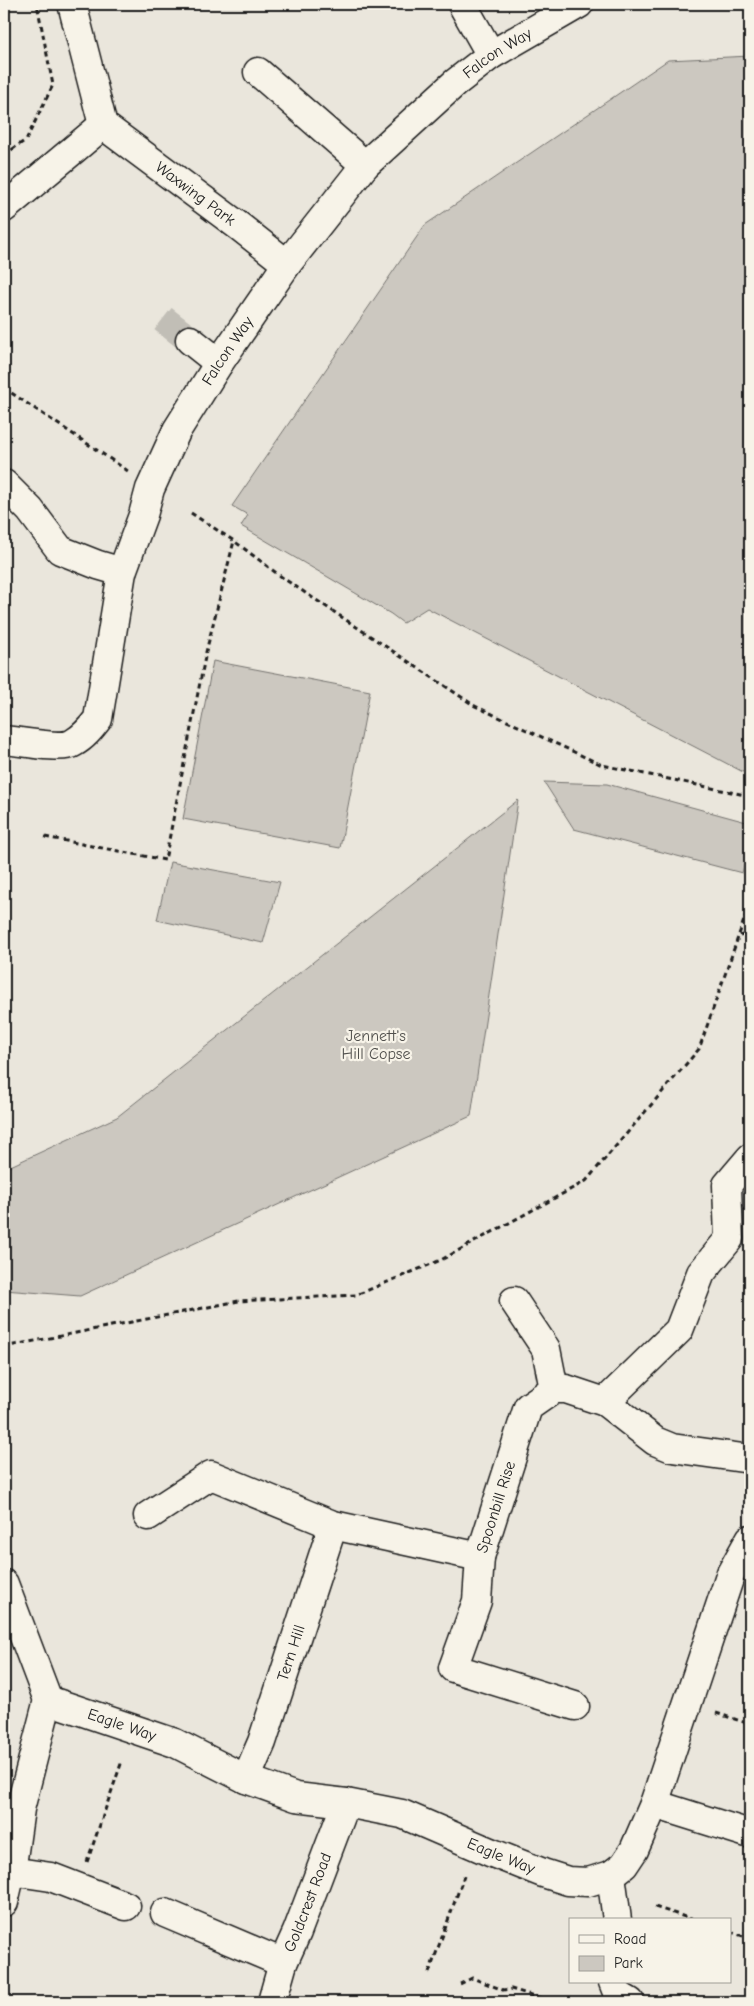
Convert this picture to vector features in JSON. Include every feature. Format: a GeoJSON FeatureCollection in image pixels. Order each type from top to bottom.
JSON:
{"type":"FeatureCollection","features":[{"type":"Feature","properties":{"kind":"street"},"geometry":{"type":"LineString","coordinates":[[4,208],[103,125],[72,4]]}},
{"type":"Feature","properties":{"kind":"street"},"geometry":{"type":"LineString","coordinates":[[462,4],[491,54]]}},
{"type":"Feature","properties":{"kind":"street","name":"Falcon Way"},"geometry":{"type":"LineString","coordinates":[[4,740],[47,745],[72,745],[98,719],[122,572],[143,515],[150,488],[177,430],[219,363],[287,264],[365,165],[455,82],[491,54],[579,4]]}},
{"type":"Feature","properties":{"kind":"street"},"geometry":{"type":"LineString","coordinates":[[258,72],[365,165]]}},
{"type":"Feature","properties":{"kind":"street","name":"Waxwing Park"},"geometry":{"type":"LineString","coordinates":[[103,125],[287,264]]}},
{"type":"Feature","properties":{"kind":"street"},"geometry":{"type":"LineString","coordinates":[[190,340],[219,363]]}},
{"type":"Feature","properties":{"kind":"street"},"geometry":{"type":"LineString","coordinates":[[4,484],[30,510],[60,550],[98,566],[122,572]]}},
{"type":"Feature","properties":{"kind":"street"},"geometry":{"type":"LineString","coordinates":[[605,1402],[679,1330],[701,1273],[729,1239],[727,1185],[750,1158]]}},
{"type":"Feature","properties":{"kind":"street"},"geometry":{"type":"LineString","coordinates":[[514,1301],[546,1349],[554,1388],[566,1389],[605,1402],[655,1441],[672,1448],[750,1459]]}},
{"type":"Feature","properties":{"kind":"street","name":"Spoonbill Rise"},"geometry":{"type":"LineString","coordinates":[[148,1516],[211,1475],[332,1525],[480,1557],[528,1407],[554,1388]]}},
{"type":"Feature","properties":{"kind":"street","name":"Tern Hill"},"geometry":{"type":"LineString","coordinates":[[246,1779],[262,1742],[332,1525]]}},
{"type":"Feature","properties":{"kind":"street","name":"Eagle Way"},"geometry":{"type":"LineString","coordinates":[[48,1700],[175,1744],[246,1779],[296,1797],[346,1803],[402,1814],[490,1852],[568,1881],[588,1882],[611,1875],[624,1865],[634,1850],[654,1804],[731,1573],[749,1546]]}},
{"type":"Feature","properties":{"kind":"street"},"geometry":{"type":"LineString","coordinates":[[480,1557],[477,1601],[453,1668],[575,1706]]}},
{"type":"Feature","properties":{"kind":"street"},"geometry":{"type":"LineString","coordinates":[[4,1584],[14,1637],[48,1700],[20,1809],[7,1871],[4,1902]]}},
{"type":"Feature","properties":{"kind":"street","name":"Goldcrest Road"},"geometry":{"type":"LineString","coordinates":[[272,2002],[283,1963],[297,1932],[346,1803]]}},
{"type":"Feature","properties":{"kind":"street"},"geometry":{"type":"LineString","coordinates":[[654,1804],[750,1834]]}},
{"type":"Feature","properties":{"kind":"street"},"geometry":{"type":"LineString","coordinates":[[7,1871],[51,1877],[126,1906]]}},
{"type":"Feature","properties":{"kind":"street"},"geometry":{"type":"LineString","coordinates":[[611,1875],[617,1918]]}},
{"type":"Feature","properties":{"kind":"street"},"geometry":{"type":"LineString","coordinates":[[165,1913],[283,1963]]}},
{"type":"Feature","properties":{"kind":"street"},"geometry":{"type":"LineString","coordinates":[[614,1984],[618,1995],[630,2002]]}},
{"type":"Feature","properties":{"kind":"path"},"geometry":{"type":"LineString","coordinates":[[4,155],[26,140],[52,85],[37,4]]}},
{"type":"Feature","properties":{"kind":"path"},"geometry":{"type":"LineString","coordinates":[[4,388],[130,473]]}},
{"type":"Feature","properties":{"kind":"path"},"geometry":{"type":"LineString","coordinates":[[191,513],[234,541],[283,578],[475,706],[602,765],[750,796]]}},
{"type":"Feature","properties":{"kind":"path"},"geometry":{"type":"LineString","coordinates":[[45,837],[165,860],[206,652],[234,541]]}},
{"type":"Feature","properties":{"kind":"path"},"geometry":{"type":"LineString","coordinates":[[4,1346],[239,1300],[356,1295],[441,1260],[586,1181],[698,1049],[750,903]]}},
{"type":"Feature","properties":{"kind":"path"},"geometry":{"type":"LineString","coordinates":[[739,936],[750,933]]}},
{"type":"Feature","properties":{"kind":"path"},"geometry":{"type":"LineString","coordinates":[[716,1714],[750,1724]]}},
{"type":"Feature","properties":{"kind":"path"},"geometry":{"type":"LineString","coordinates":[[78,1887],[122,1761]]}},
{"type":"Feature","properties":{"kind":"path"},"geometry":{"type":"LineString","coordinates":[[429,1973],[464,1876]]}},
{"type":"Feature","properties":{"kind":"path"},"geometry":{"type":"LineString","coordinates":[[655,1907],[688,1918]]}},
{"type":"Feature","properties":{"kind":"path"},"geometry":{"type":"LineString","coordinates":[[732,1933],[750,1938]]}},
{"type":"Feature","properties":{"kind":"path"},"geometry":{"type":"LineString","coordinates":[[460,1984],[472,1978],[503,1990],[511,1988],[554,2002]]}},
{"type":"Feature","properties":{"kind":"green space"},"geometry":{"type":"Polygon","coordinates":[[[750,56],[750,760],[745,773],[427,608],[403,623],[391,614],[241,526],[248,515],[232,506],[425,225],[668,60],[750,56]]]}},
{"type":"Feature","properties":{"kind":"green space"},"geometry":{"type":"Polygon","coordinates":[[[213,661],[370,691],[340,848],[183,819],[213,661]]]}},
{"type":"Feature","properties":{"kind":"green space"},"geometry":{"type":"Polygon","coordinates":[[[544,782],[607,784],[750,823],[750,843],[742,873],[574,829],[544,782]]]}},
{"type":"Feature","properties":{"kind":"green space","name":"Jennett's Hill Copse"},"geometry":{"type":"Polygon","coordinates":[[[518,800],[471,1116],[80,1296],[4,1290],[4,1169],[117,1117],[518,800]]]}},
{"type":"Feature","properties":{"kind":"green space"},"geometry":{"type":"Polygon","coordinates":[[[170,862],[280,882],[263,943],[157,920],[170,862]]]}},
{"type":"Feature","properties":{"kind":"tunnel"},"geometry":{"type":"LineString","coordinates":[[163,319],[190,340]]}}]}
